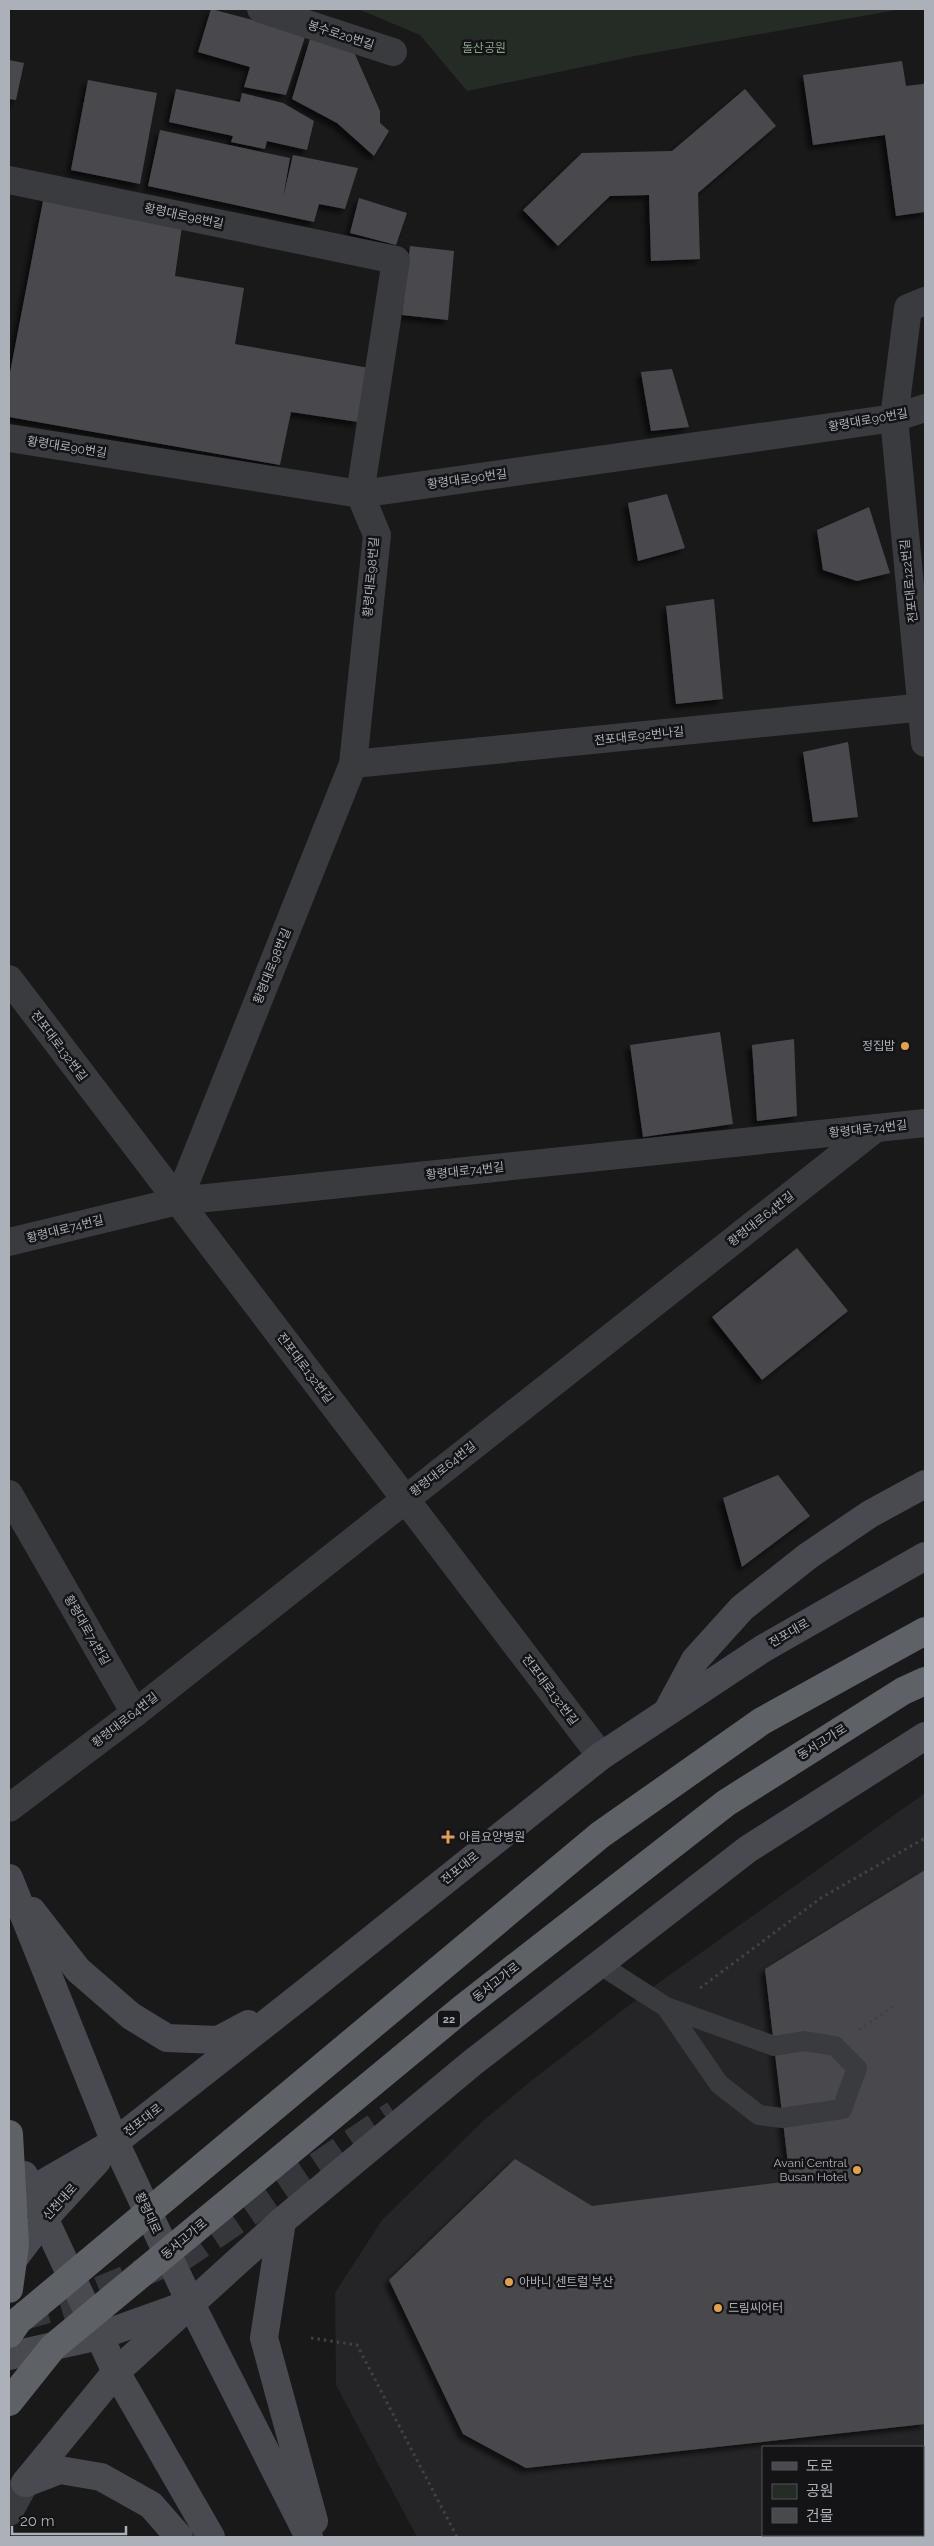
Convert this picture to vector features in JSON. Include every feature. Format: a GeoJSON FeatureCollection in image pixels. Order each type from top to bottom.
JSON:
{"type":"FeatureCollection","features":[{"type":"Feature","properties":{"kind":"highway"},"geometry":{"type":"LineString","coordinates":[[9,2334],[18,2321],[600,1835],[762,1721],[925,1631]]}},
{"type":"Feature","properties":{"kind":"highway","name":"동서고가로"},"geometry":{"type":"LineString","coordinates":[[9,2402],[53,2347],[463,2008],[726,1803],[903,1692],[925,1681]]}},
{"type":"Feature","properties":{"kind":"highway"},"geometry":{"type":"LineString","coordinates":[[9,2134],[15,2245],[9,2289]]}},
{"type":"Feature","properties":{"kind":"main road"},"geometry":{"type":"LineString","coordinates":[[667,1712],[695,1660],[742,1608],[808,1556],[870,1514],[925,1484]]}},
{"type":"Feature","properties":{"kind":"main road","name":"전포대로"},"geometry":{"type":"LineString","coordinates":[[20,2195],[115,2142],[601,1756],[764,1648],[925,1556]]}},
{"type":"Feature","properties":{"kind":"main road"},"geometry":{"type":"LineString","coordinates":[[25,2483],[116,2372],[282,2221],[472,2063],[748,1849],[925,1736]]}},
{"type":"Feature","properties":{"kind":"main road"},"geometry":{"type":"LineString","coordinates":[[10,1882],[78,1970],[131,2016],[167,2038],[218,2040],[302,1995]]}},
{"type":"Feature","properties":{"kind":"main road","name":"황령대로"},"geometry":{"type":"LineString","coordinates":[[10,1882],[115,2142],[190,2304],[309,2537]]}},
{"type":"Feature","properties":{"kind":"main road"},"geometry":{"type":"LineString","coordinates":[[9,2138],[20,2195],[44,2220],[116,2372],[211,2537]]}},
{"type":"Feature","properties":{"kind":"main road","name":"신천대로"},"geometry":{"type":"LineString","coordinates":[[9,2265],[44,2220],[115,2142]]}},
{"type":"Feature","properties":{"kind":"main road"},"geometry":{"type":"LineString","coordinates":[[282,2221],[264,2338],[319,2537]]}},
{"type":"Feature","properties":{"kind":"main road"},"geometry":{"type":"LineString","coordinates":[[9,2356],[99,2336],[190,2304]]}},
{"type":"Feature","properties":{"kind":"main road"},"geometry":{"type":"LineString","coordinates":[[25,2483],[60,2470],[101,2477],[151,2505],[179,2537]]}},
{"type":"Feature","properties":{"kind":"street","name":"봉수로20번길"},"geometry":{"type":"LineString","coordinates":[[261,9],[393,52]]}},
{"type":"Feature","properties":{"kind":"street","name":"황령대로98번길"},"geometry":{"type":"LineString","coordinates":[[9,180],[396,260],[360,494],[377,535],[354,764],[178,1201]]}},
{"type":"Feature","properties":{"kind":"street","name":"전포대로122번길"},"geometry":{"type":"LineString","coordinates":[[925,301],[908,308],[894,418],[925,743]]}},
{"type":"Feature","properties":{"kind":"street","name":"황령대로90번길"},"geometry":{"type":"LineString","coordinates":[[9,438],[360,494],[894,418],[925,408]]}},
{"type":"Feature","properties":{"kind":"street","name":"전포대로92번나길"},"geometry":{"type":"LineString","coordinates":[[354,764],[923,708]]}},
{"type":"Feature","properties":{"kind":"street","name":"전포대로132번길"},"geometry":{"type":"LineString","coordinates":[[9,979],[601,1756]]}},
{"type":"Feature","properties":{"kind":"street","name":"황령대로74번길"},"geometry":{"type":"LineString","coordinates":[[9,1242],[178,1201],[925,1123]]}},
{"type":"Feature","properties":{"kind":"street","name":"황령대로64번길"},"geometry":{"type":"LineString","coordinates":[[9,1808],[135,1713],[876,1128]]}},
{"type":"Feature","properties":{"kind":"street","name":"황령대로74번길"},"geometry":{"type":"LineString","coordinates":[[9,1494],[135,1713]]}},
{"type":"Feature","properties":{"kind":"street"},"geometry":{"type":"LineString","coordinates":[[9,2512],[25,2483]]}},
{"type":"Feature","properties":{"kind":"lane"},"geometry":{"type":"LineString","coordinates":[[599,1964],[669,2008],[774,2046],[804,2041],[835,2046],[857,2068],[842,2109],[782,2118],[758,2115],[719,2084],[669,2008]]}},
{"type":"Feature","properties":{"kind":"path"},"geometry":{"type":"LineString","coordinates":[[669,2008],[821,1898],[925,1838]]}},
{"type":"Feature","properties":{"kind":"path"},"geometry":{"type":"LineString","coordinates":[[835,2046],[894,2006]]}},
{"type":"Feature","properties":{"kind":"path"},"geometry":{"type":"LineString","coordinates":[[311,2338],[357,2345],[457,2537]]}},
{"type":"Feature","properties":{"kind":"shaded area"},"geometry":{"type":"Polygon","coordinates":[[[925,1793],[925,2537],[417,2537],[336,2385],[335,2293],[382,2220],[483,2121],[531,2081],[650,1989],[925,1793]]]}},
{"type":"Feature","properties":{"kind":"green space","name":"돌산공원"},"geometry":{"type":"Polygon","coordinates":[[[358,9],[902,9],[635,56],[467,91],[420,35],[358,9]]]}},
{"type":"Feature","properties":{"kind":"building"},"geometry":{"type":"Polygon","coordinates":[[[211,9],[306,34],[286,95],[244,87],[250,67],[198,52],[211,9]]]}},
{"type":"Feature","properties":{"kind":"building"},"geometry":{"type":"Polygon","coordinates":[[[310,39],[354,52],[380,111],[380,123],[389,131],[374,156],[337,123],[292,99],[310,39]]]}},
{"type":"Feature","properties":{"kind":"building"},"geometry":{"type":"Polygon","coordinates":[[[9,60],[24,63],[16,100],[9,99],[9,60]]]}},
{"type":"Feature","properties":{"kind":"building"},"geometry":{"type":"Polygon","coordinates":[[[902,61],[906,86],[923,84],[925,81],[925,212],[896,216],[885,135],[813,145],[803,75],[902,61]]]}},
{"type":"Feature","properties":{"kind":"building"},"geometry":{"type":"Polygon","coordinates":[[[88,80],[157,93],[140,184],[71,170],[88,80]]]}},
{"type":"Feature","properties":{"kind":"building"},"geometry":{"type":"Polygon","coordinates":[[[176,89],[240,102],[242,93],[283,103],[314,121],[307,150],[267,141],[265,149],[231,142],[233,136],[169,122],[176,89]]]}},
{"type":"Feature","properties":{"kind":"building"},"geometry":{"type":"Polygon","coordinates":[[[745,89],[776,126],[698,193],[700,259],[651,261],[649,195],[610,196],[558,246],[523,210],[582,153],[672,151],[745,89]]]}},
{"type":"Feature","properties":{"kind":"building"},"geometry":{"type":"Polygon","coordinates":[[[160,130],[290,158],[283,198],[293,155],[358,168],[345,209],[319,204],[314,222],[148,186],[160,130]]]}},
{"type":"Feature","properties":{"kind":"building"},"geometry":{"type":"Polygon","coordinates":[[[44,196],[182,226],[175,276],[244,288],[235,344],[369,368],[358,422],[291,412],[280,465],[9,417],[9,378],[44,196]]]}},
{"type":"Feature","properties":{"kind":"building"},"geometry":{"type":"Polygon","coordinates":[[[359,198],[407,213],[396,245],[350,233],[359,198]]]}},
{"type":"Feature","properties":{"kind":"building"},"geometry":{"type":"Polygon","coordinates":[[[410,246],[454,251],[448,320],[402,315],[410,246]]]}},
{"type":"Feature","properties":{"kind":"building"},"geometry":{"type":"Polygon","coordinates":[[[672,369],[689,427],[651,431],[641,372],[672,369]]]}},
{"type":"Feature","properties":{"kind":"building"},"geometry":{"type":"Polygon","coordinates":[[[667,494],[685,548],[638,561],[628,503],[667,494]]]}},
{"type":"Feature","properties":{"kind":"building"},"geometry":{"type":"Polygon","coordinates":[[[869,507],[890,573],[857,581],[823,570],[817,530],[869,507]]]}},
{"type":"Feature","properties":{"kind":"building"},"geometry":{"type":"Polygon","coordinates":[[[714,599],[723,699],[676,704],[666,606],[714,599]]]}},
{"type":"Feature","properties":{"kind":"building"},"geometry":{"type":"Polygon","coordinates":[[[848,742],[858,817],[813,822],[803,752],[848,742]]]}},
{"type":"Feature","properties":{"kind":"building"},"geometry":{"type":"Polygon","coordinates":[[[720,1032],[733,1124],[643,1137],[630,1045],[720,1032]]]}},
{"type":"Feature","properties":{"kind":"building"},"geometry":{"type":"Polygon","coordinates":[[[794,1039],[797,1116],[757,1121],[752,1045],[794,1039]]]}},
{"type":"Feature","properties":{"kind":"building"},"geometry":{"type":"Polygon","coordinates":[[[797,1248],[848,1311],[762,1380],[712,1317],[797,1248]]]}},
{"type":"Feature","properties":{"kind":"building"},"geometry":{"type":"Polygon","coordinates":[[[778,1475],[810,1516],[742,1567],[723,1498],[778,1475]]]}},
{"type":"Feature","properties":{"kind":"building","name":"Avani Central Busan Hotel"},"geometry":{"type":"Polygon","coordinates":[[[925,1870],[925,2424],[526,2468],[463,2434],[389,2280],[515,2159],[592,2206],[790,2181],[765,1969],[925,1870]]]}},
{"type":"Feature","properties":{"kind":"tunnel"},"geometry":{"type":"LineString","coordinates":[[20,2317],[72,2302],[185,2255],[395,2114]]}},
{"type":"Feature","properties":{"kind":"place","name":"정집밥"},"geometry":{"type":"Point","coordinates":[905,1046]}},
{"type":"Feature","properties":{"kind":"place","name":"아름요양병원"},"geometry":{"type":"Point","coordinates":[448,1837]}},
{"type":"Feature","properties":{"kind":"place","name":"Avani Central Busan Hotel"},"geometry":{"type":"Point","coordinates":[857,2170]}},
{"type":"Feature","properties":{"kind":"place","name":"아바니 센트럴 부산"},"geometry":{"type":"Point","coordinates":[509,2282]}},
{"type":"Feature","properties":{"kind":"place","name":"드림씨어터"},"geometry":{"type":"Point","coordinates":[718,2308]}}]}
